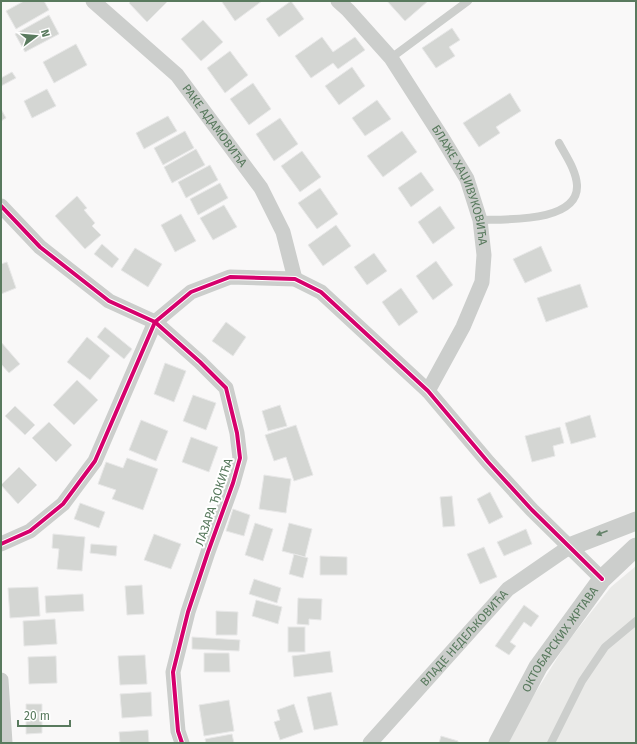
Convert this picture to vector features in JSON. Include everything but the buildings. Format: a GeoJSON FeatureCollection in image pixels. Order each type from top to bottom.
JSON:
{"type":"FeatureCollection","features":[{"type":"Feature","properties":{"kind":"street","name":"РАКЕ АДАМОВИЋА"},"geometry":{"type":"LineString","coordinates":[[93,1],[177,75],[261,188],[283,232],[295,278]]}},
{"type":"Feature","properties":{"kind":"street","name":"БЛАЖЕ ХАЏИВУКОВИЋА"},"geometry":{"type":"LineString","coordinates":[[338,1],[391,58],[467,179],[480,220],[484,255],[482,282],[463,327],[428,392]]}},
{"type":"Feature","properties":{"kind":"street","name":"ЛАЗАРА ЂОКИЋА"},"geometry":{"type":"LineString","coordinates":[[1,206],[40,247],[109,301],[155,322],[200,362],[226,388],[237,434],[240,458],[233,483],[188,612],[173,672],[178,731],[182,743]]}},
{"type":"Feature","properties":{"kind":"street"},"geometry":{"type":"LineString","coordinates":[[1,544],[30,531],[63,504],[95,461],[155,322],[191,292],[230,277],[295,278],[321,292],[428,392],[532,510],[602,579]]}},
{"type":"Feature","properties":{"kind":"street"},"geometry":{"type":"LineString","coordinates":[[569,546],[636,520]]}},
{"type":"Feature","properties":{"kind":"street","name":"ВЛАДЕ НЕДЕЉКОВИЋА"},"geometry":{"type":"LineString","coordinates":[[370,743],[508,589],[569,546]]}},
{"type":"Feature","properties":{"kind":"street","name":"ОКТОБАРСКИХ ЖРТАВА"},"geometry":{"type":"LineString","coordinates":[[498,743],[538,667],[602,579],[636,547]]}},
{"type":"Feature","properties":{"kind":"street"},"geometry":{"type":"LineString","coordinates":[[1,680],[5,743]]}},
{"type":"Feature","properties":{"kind":"lane"},"geometry":{"type":"LineString","coordinates":[[391,58],[468,1]]}},
{"type":"Feature","properties":{"kind":"lane"},"geometry":{"type":"LineString","coordinates":[[480,220],[530,218],[564,209],[572,203],[576,195],[577,185],[575,175],[559,143]]}},
{"type":"Feature","properties":{"kind":"lane"},"geometry":{"type":"LineString","coordinates":[[551,743],[582,681],[605,646],[636,621]]}},
{"type":"Feature","properties":{"kind":"shaded area"},"geometry":{"type":"Polygon","coordinates":[[[636,566],[636,743],[508,743],[517,722],[566,644],[611,587],[636,566]]]}},
{"type":"Feature","properties":{"kind":"cycle path"},"geometry":{"type":"LineString","coordinates":[[1,206],[40,247],[109,301],[155,322],[200,362],[226,388],[237,433],[240,458],[233,483],[188,612],[173,672],[178,731],[182,743]]}},
{"type":"Feature","properties":{"kind":"cycle path"},"geometry":{"type":"LineString","coordinates":[[1,544],[30,531],[63,504],[95,461],[155,322],[191,292],[230,277],[295,279],[321,292],[428,391],[488,462],[532,510],[602,579]]}}]}
